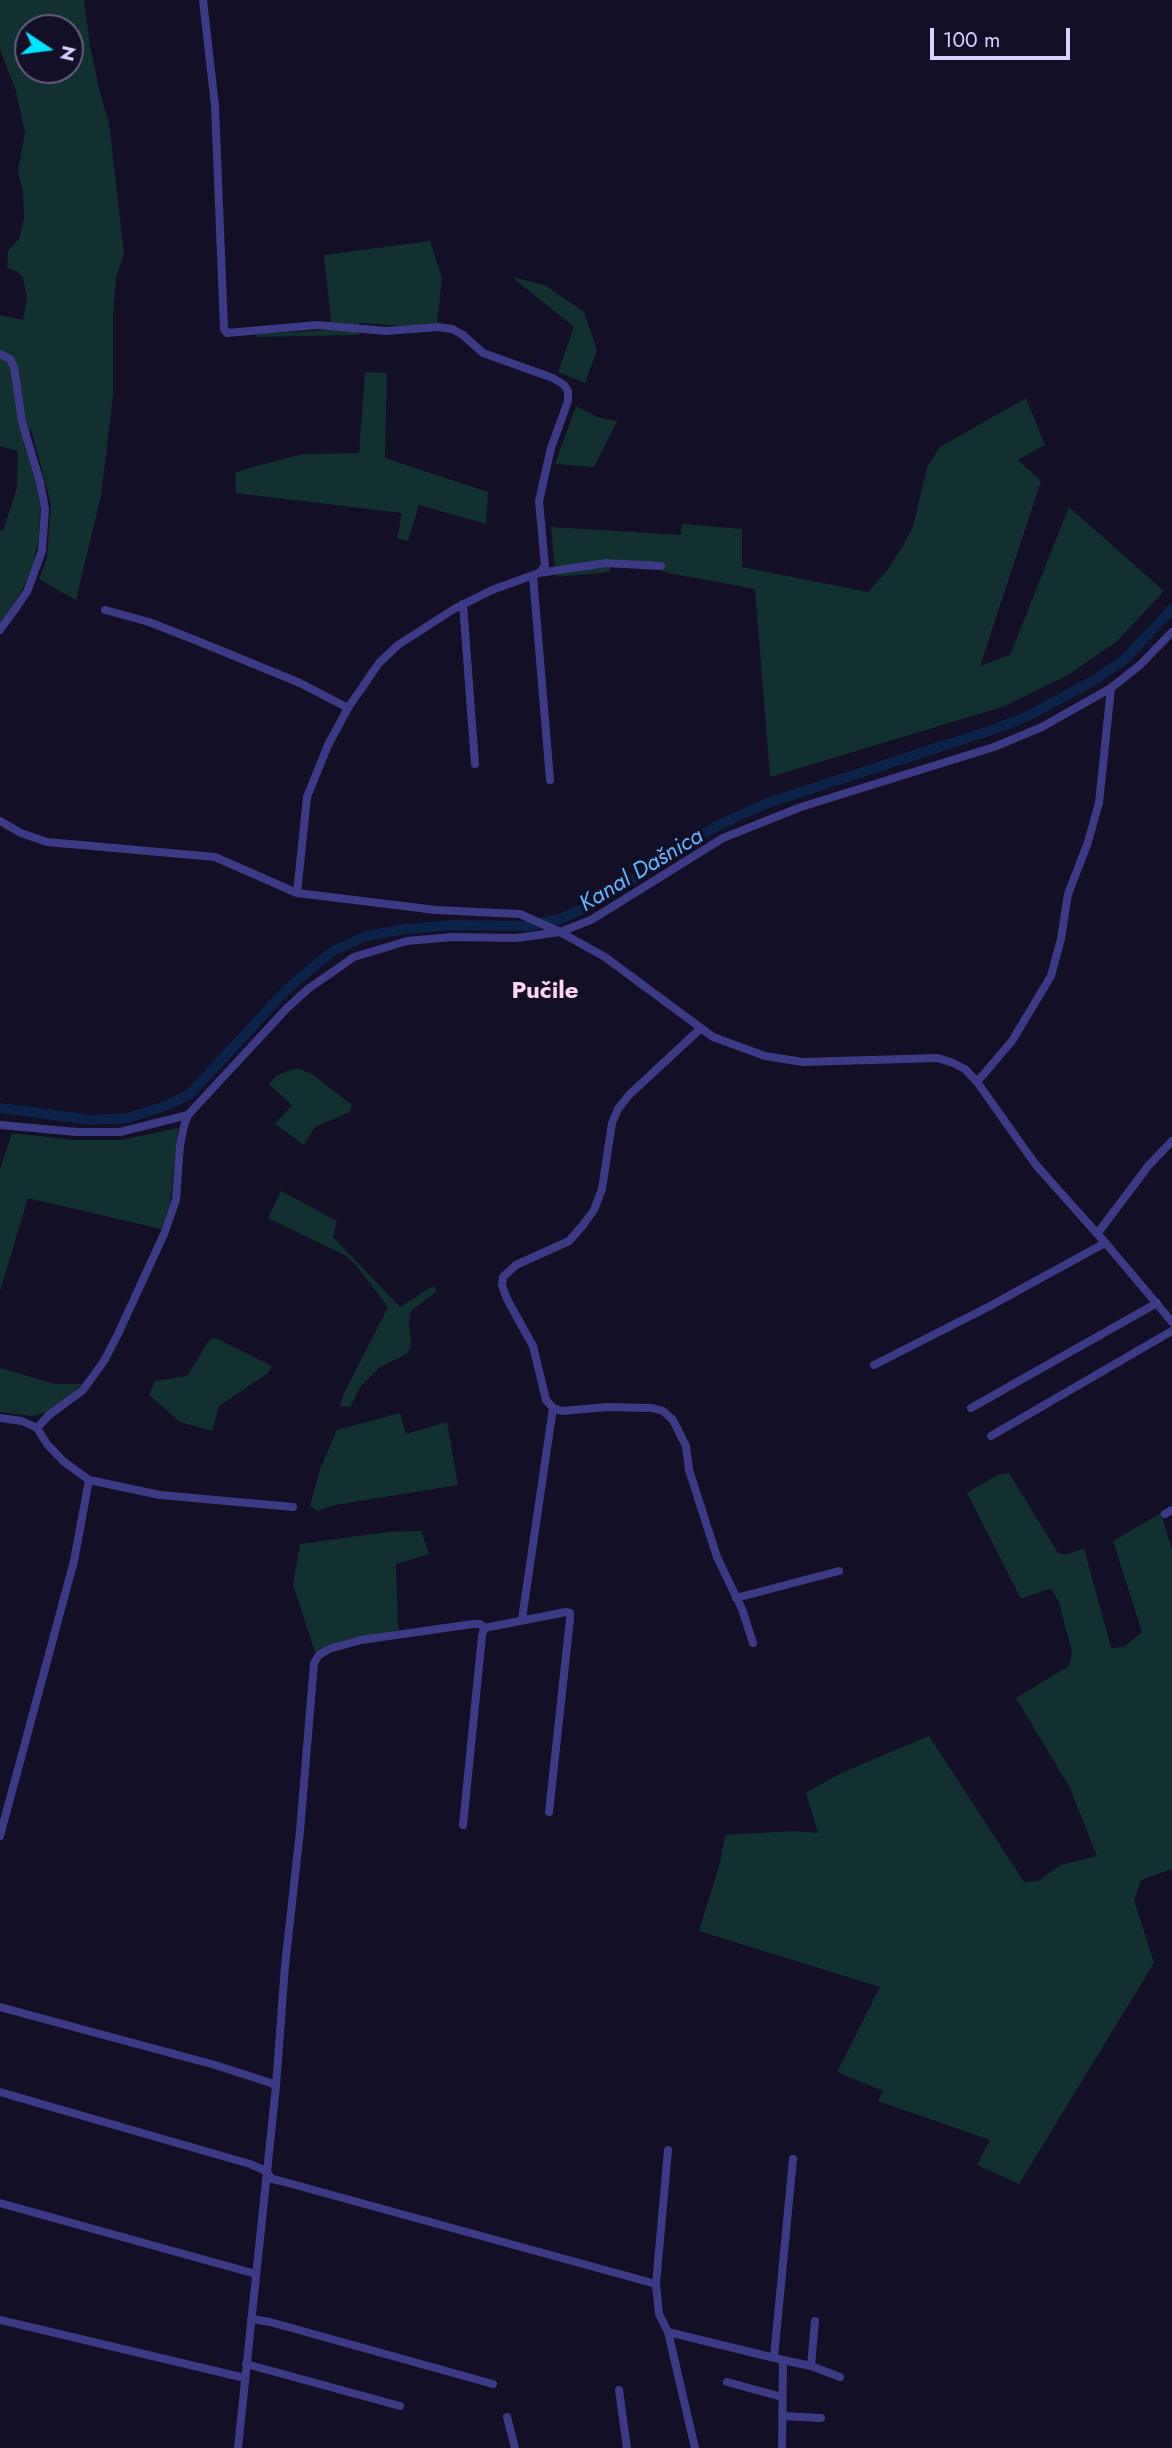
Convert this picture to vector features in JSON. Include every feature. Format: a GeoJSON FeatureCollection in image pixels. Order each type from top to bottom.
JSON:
{"type":"FeatureCollection","features":[{"type":"Feature","properties":{"kind":"street"},"geometry":{"type":"LineString","coordinates":[[203,0],[215,106],[224,329],[227,333],[317,325],[386,331],[438,327],[452,329],[483,353],[553,378],[564,385],[568,391],[568,401],[551,448],[539,501],[545,566],[536,574]]}},
{"type":"Feature","properties":{"kind":"street"},"geometry":{"type":"LineString","coordinates":[[0,354],[10,359],[14,367],[18,404],[40,482],[45,519],[42,551],[27,592],[0,630]]}},
{"type":"Feature","properties":{"kind":"street"},"geometry":{"type":"LineString","coordinates":[[297,893],[307,797],[328,745],[348,708],[379,663],[398,645],[422,627],[463,604],[536,574],[606,563],[661,566]]}},
{"type":"Feature","properties":{"kind":"street"},"geometry":{"type":"LineString","coordinates":[[536,574],[550,780]]}},
{"type":"Feature","properties":{"kind":"street"},"geometry":{"type":"LineString","coordinates":[[463,604],[475,764]]}},
{"type":"Feature","properties":{"kind":"street"},"geometry":{"type":"LineString","coordinates":[[105,610],[149,622],[195,640],[300,683],[348,708]]}},
{"type":"Feature","properties":{"kind":"street"},"geometry":{"type":"LineString","coordinates":[[37,1428],[49,1415],[83,1390],[104,1361],[118,1334],[164,1234],[176,1199],[180,1145],[188,1115],[287,1008],[318,981],[354,957],[407,941],[452,937],[516,938],[557,931],[591,920],[723,838],[801,807],[994,747],[1042,727],[1111,688],[1140,665],[1172,632]]}},
{"type":"Feature","properties":{"kind":"street"},"geometry":{"type":"LineString","coordinates":[[977,1082],[1012,1041],[1051,976],[1061,939],[1068,894],[1087,845],[1099,803],[1111,688]]}},
{"type":"Feature","properties":{"kind":"street"},"geometry":{"type":"LineString","coordinates":[[0,821],[21,833],[47,842],[215,857],[297,893],[409,908],[520,914],[605,957],[701,1029],[729,1045],[784,1060],[824,1062],[938,1058],[965,1069],[977,1082],[1035,1166],[1172,1322]]}},
{"type":"Feature","properties":{"kind":"street"},"geometry":{"type":"LineString","coordinates":[[701,1029],[618,1108],[612,1123],[602,1189],[594,1210],[583,1225],[569,1241],[516,1265],[503,1277],[502,1285],[533,1346],[546,1400],[553,1408],[562,1411],[608,1407],[652,1408],[663,1411],[673,1420],[686,1446],[689,1470],[708,1531],[753,1643]]}},
{"type":"Feature","properties":{"kind":"street"},"geometry":{"type":"LineString","coordinates":[[0,1125],[77,1132],[120,1132],[188,1115]]}},
{"type":"Feature","properties":{"kind":"street"},"geometry":{"type":"LineString","coordinates":[[1097,1234],[1149,1166],[1172,1141]]}},
{"type":"Feature","properties":{"kind":"street"},"geometry":{"type":"LineString","coordinates":[[874,1365],[1105,1243]]}},
{"type":"Feature","properties":{"kind":"street"},"geometry":{"type":"LineString","coordinates":[[971,1408],[1157,1303]]}},
{"type":"Feature","properties":{"kind":"street"},"geometry":{"type":"LineString","coordinates":[[990,1436],[1172,1331]]}},
{"type":"Feature","properties":{"kind":"street"},"geometry":{"type":"LineString","coordinates":[[522,1619],[553,1408]]}},
{"type":"Feature","properties":{"kind":"street"},"geometry":{"type":"LineString","coordinates":[[0,1418],[22,1421],[37,1428],[63,1461],[89,1480],[160,1495],[293,1507]]}},
{"type":"Feature","properties":{"kind":"street"},"geometry":{"type":"LineString","coordinates":[[0,1836],[74,1562],[89,1480]]}},
{"type":"Feature","properties":{"kind":"street"},"geometry":{"type":"LineString","coordinates":[[736,1598],[839,1571]]}},
{"type":"Feature","properties":{"kind":"street"},"geometry":{"type":"LineString","coordinates":[[484,1628],[522,1619],[566,1612],[570,1614],[549,1812]]}},
{"type":"Feature","properties":{"kind":"street"},"geometry":{"type":"LineString","coordinates":[[238,2448],[276,2086],[314,1662],[329,1648],[361,1640],[473,1624],[480,1624],[484,1628]]}},
{"type":"Feature","properties":{"kind":"street"},"geometry":{"type":"LineString","coordinates":[[463,1825],[481,1636],[484,1628]]}},
{"type":"Feature","properties":{"kind":"street"},"geometry":{"type":"LineString","coordinates":[[0,2007],[215,2065],[271,2082],[276,2086]]}},
{"type":"Feature","properties":{"kind":"street"},"geometry":{"type":"LineString","coordinates":[[0,2092],[250,2164],[266,2171],[272,2179],[656,2284]]}},
{"type":"Feature","properties":{"kind":"street"},"geometry":{"type":"LineString","coordinates":[[668,2150],[656,2284],[659,2314],[668,2332],[695,2448]]}},
{"type":"Feature","properties":{"kind":"street"},"geometry":{"type":"LineString","coordinates":[[774,2357],[793,2159]]}},
{"type":"Feature","properties":{"kind":"street"},"geometry":{"type":"LineString","coordinates":[[0,2203],[256,2274]]}},
{"type":"Feature","properties":{"kind":"street"},"geometry":{"type":"LineString","coordinates":[[251,2319],[493,2384]]}},
{"type":"Feature","properties":{"kind":"street"},"geometry":{"type":"LineString","coordinates":[[0,2320],[245,2378]]}},
{"type":"Feature","properties":{"kind":"street"},"geometry":{"type":"LineString","coordinates":[[811,2366],[815,2321]]}},
{"type":"Feature","properties":{"kind":"street"},"geometry":{"type":"LineString","coordinates":[[668,2332],[811,2366],[840,2377]]}},
{"type":"Feature","properties":{"kind":"street"},"geometry":{"type":"LineString","coordinates":[[782,2448],[783,2360]]}},
{"type":"Feature","properties":{"kind":"street"},"geometry":{"type":"LineString","coordinates":[[246,2364],[400,2406]]}},
{"type":"Feature","properties":{"kind":"street"},"geometry":{"type":"LineString","coordinates":[[727,2382],[782,2396]]}},
{"type":"Feature","properties":{"kind":"street"},"geometry":{"type":"LineString","coordinates":[[619,2390],[627,2448]]}},
{"type":"Feature","properties":{"kind":"street"},"geometry":{"type":"LineString","coordinates":[[782,2416],[821,2418]]}},
{"type":"Feature","properties":{"kind":"street"},"geometry":{"type":"LineString","coordinates":[[507,2417],[516,2448]]}},
{"type":"Feature","properties":{"kind":"green space"},"geometry":{"type":"Polygon","coordinates":[[[0,0],[84,0],[90,46],[109,123],[124,254],[116,277],[113,396],[101,496],[76,600],[39,579],[47,558],[51,504],[31,429],[24,445],[35,475],[40,507],[39,539],[31,571],[20,594],[0,623],[0,530],[3,531],[17,488],[18,451],[0,446],[0,315],[23,320],[27,299],[23,277],[7,268],[8,251],[19,239],[24,218],[23,193],[18,170],[25,133],[16,91],[0,49],[0,0]]]}},
{"type":"Feature","properties":{"kind":"green space"},"geometry":{"type":"Polygon","coordinates":[[[430,241],[442,278],[437,323],[404,326],[359,323],[359,335],[256,337],[256,334],[332,330],[324,255],[430,241]]]}},
{"type":"Feature","properties":{"kind":"green space"},"geometry":{"type":"Polygon","coordinates":[[[512,277],[545,285],[584,312],[597,350],[585,383],[558,372],[574,327],[512,277]]]}},
{"type":"Feature","properties":{"kind":"green space"},"geometry":{"type":"Polygon","coordinates":[[[365,372],[387,373],[385,458],[488,492],[486,524],[419,505],[408,541],[397,538],[402,513],[236,493],[235,473],[249,468],[303,454],[359,453],[365,372]]]}},
{"type":"Feature","properties":{"kind":"green space"},"geometry":{"type":"Polygon","coordinates":[[[1026,398],[1045,445],[1018,460],[1041,481],[980,666],[1010,655],[1069,507],[1164,591],[1116,642],[1068,675],[1002,707],[770,777],[755,589],[663,572],[663,563],[610,559],[610,572],[556,577],[551,527],[681,535],[682,524],[742,529],[742,567],[868,592],[886,572],[913,526],[927,467],[940,447],[1026,398]]]}},
{"type":"Feature","properties":{"kind":"green space"},"geometry":{"type":"Polygon","coordinates":[[[576,406],[597,417],[617,421],[594,467],[555,464],[576,406]]]}},
{"type":"Feature","properties":{"kind":"green space"},"geometry":{"type":"Polygon","coordinates":[[[293,1069],[312,1074],[352,1105],[350,1112],[315,1127],[304,1145],[275,1124],[292,1105],[269,1084],[276,1076],[293,1069]]]}},
{"type":"Feature","properties":{"kind":"green space"},"geometry":{"type":"Polygon","coordinates":[[[178,1128],[170,1205],[161,1229],[28,1198],[0,1291],[0,1169],[12,1133],[74,1140],[121,1140],[178,1128]]]}},
{"type":"Feature","properties":{"kind":"green space"},"geometry":{"type":"Polygon","coordinates":[[[281,1191],[337,1221],[333,1237],[400,1307],[433,1286],[437,1291],[411,1311],[411,1346],[407,1354],[380,1367],[360,1387],[350,1407],[340,1406],[343,1395],[388,1307],[346,1256],[268,1218],[281,1191]]]}},
{"type":"Feature","properties":{"kind":"green space"},"geometry":{"type":"Polygon","coordinates":[[[215,1338],[272,1366],[268,1373],[219,1406],[212,1431],[180,1422],[149,1395],[155,1381],[187,1376],[210,1339],[215,1338]]]}},
{"type":"Feature","properties":{"kind":"green space"},"geometry":{"type":"Polygon","coordinates":[[[0,1368],[56,1384],[83,1384],[48,1412],[32,1416],[0,1412],[0,1368]]]}},
{"type":"Feature","properties":{"kind":"green space"},"geometry":{"type":"Polygon","coordinates":[[[400,1413],[406,1434],[447,1422],[458,1485],[335,1505],[317,1511],[310,1506],[320,1469],[337,1430],[400,1413]]]}},
{"type":"Feature","properties":{"kind":"green space"},"geometry":{"type":"Polygon","coordinates":[[[1009,1473],[1058,1553],[1066,1555],[1084,1548],[1111,1648],[1124,1647],[1142,1632],[1113,1541],[1161,1513],[1172,1550],[1172,1869],[1141,1880],[1134,1900],[1154,1963],[1019,2184],[977,2165],[990,2140],[878,2101],[883,2091],[837,2072],[880,1987],[699,1931],[720,1863],[725,1835],[793,1831],[818,1833],[806,1793],[841,1773],[929,1736],[1024,1882],[1038,1881],[1060,1865],[1097,1856],[1070,1788],[1016,1698],[1069,1666],[1072,1652],[1059,1603],[1051,1588],[1021,1599],[967,1493],[997,1475],[1009,1473]]]}},
{"type":"Feature","properties":{"kind":"green space"},"geometry":{"type":"Polygon","coordinates":[[[421,1531],[429,1554],[396,1564],[398,1630],[327,1646],[315,1652],[293,1585],[300,1544],[387,1532],[421,1531]]]}},
{"type":"Feature","properties":{"kind":"waterway","name":"Kanal Dašnica"},"geometry":{"type":"LineString","coordinates":[[0,1108],[92,1120],[128,1118],[168,1105],[190,1094],[288,988],[333,951],[366,936],[406,929],[454,925],[529,926],[560,919],[595,903],[715,827],[767,803],[1028,716],[1095,680],[1125,659],[1172,609]]}},
{"type":"Feature","properties":{"kind":"district","name":"Pučile"},"geometry":{"type":"Point","coordinates":[545,992]}}]}
